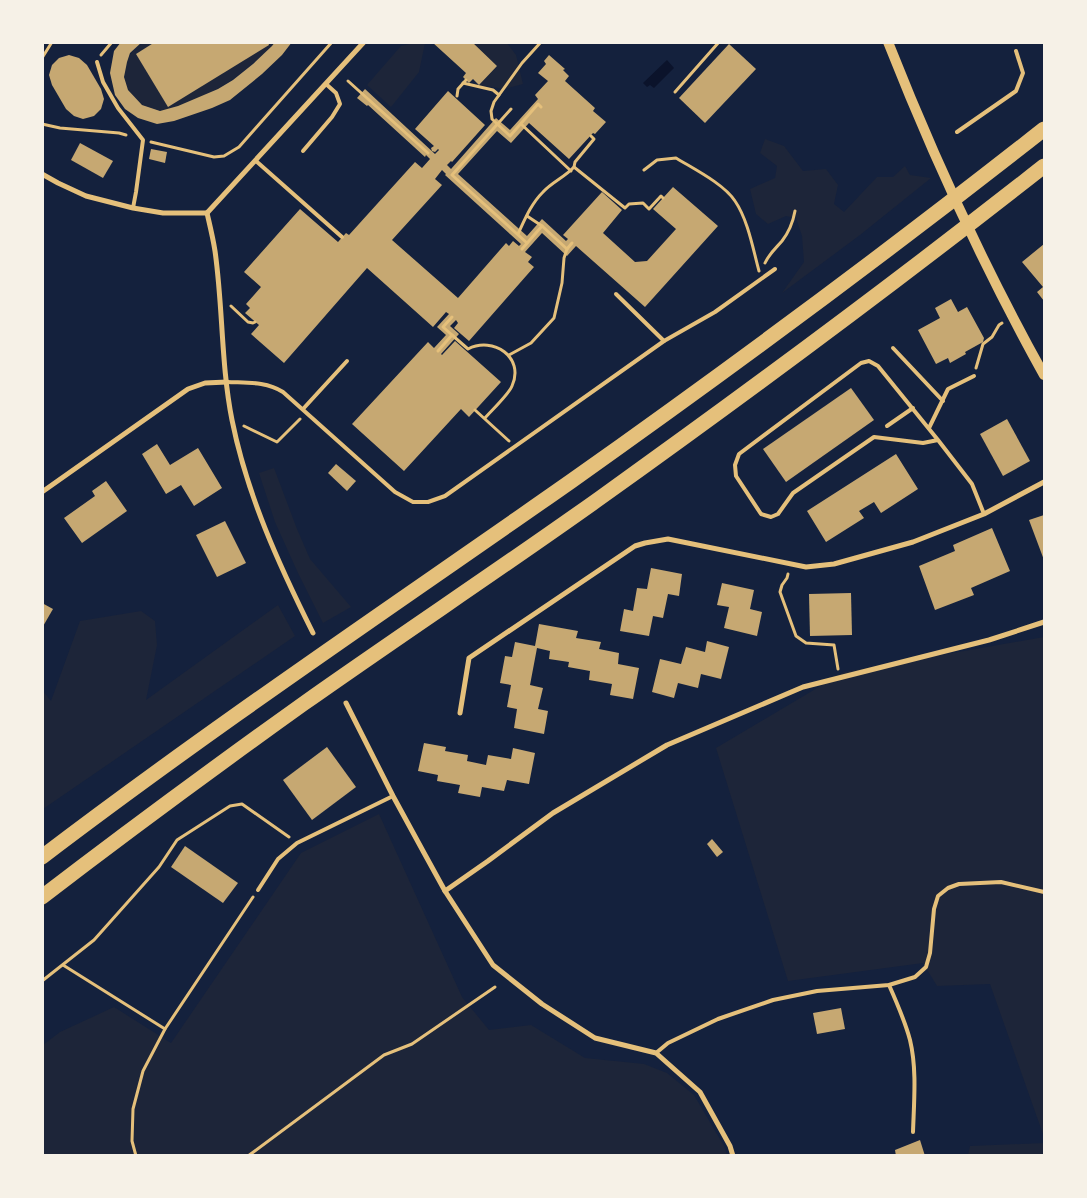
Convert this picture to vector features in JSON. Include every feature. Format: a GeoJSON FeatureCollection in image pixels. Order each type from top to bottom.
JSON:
{"type":"FeatureCollection","features":[{"type":"Feature","properties":{"kind":"highway"},"geometry":{"type":"LineString","coordinates":[[42,857],[215,729],[738,362],[912,232],[1044,129]]}},
{"type":"Feature","properties":{"kind":"highway"},"geometry":{"type":"LineString","coordinates":[[42,897],[252,741],[583,510],[746,393],[868,302],[1044,166]]}},
{"type":"Feature","properties":{"kind":"main road"},"geometry":{"type":"LineString","coordinates":[[888,42],[955,197],[996,283],[1040,358],[1044,376]]}},
{"type":"Feature","properties":{"kind":"street"},"geometry":{"type":"LineString","coordinates":[[42,174],[86,196],[133,208],[163,213],[207,213],[364,42]]}},
{"type":"Feature","properties":{"kind":"street"},"geometry":{"type":"LineString","coordinates":[[207,213],[215,250],[232,421],[243,463],[268,538],[313,633]]}},
{"type":"Feature","properties":{"kind":"street"},"geometry":{"type":"LineString","coordinates":[[42,492],[188,389],[205,383],[227,382]]}},
{"type":"Feature","properties":{"kind":"street"},"geometry":{"type":"LineString","coordinates":[[460,713],[469,658],[634,546],[668,539],[806,566],[834,564],[913,542],[984,514],[1044,482]]}},
{"type":"Feature","properties":{"kind":"street"},"geometry":{"type":"LineString","coordinates":[[445,891],[552,813],[667,745],[803,687],[989,640],[1044,622]]}},
{"type":"Feature","properties":{"kind":"street"},"geometry":{"type":"LineString","coordinates":[[346,703],[392,796],[445,891],[493,965],[542,1004],[595,1038],[656,1053],[700,1092],[730,1146],[733,1156]]}},
{"type":"Feature","properties":{"kind":"lane"},"geometry":{"type":"LineString","coordinates":[[956,132],[1016,91],[1024,73],[1016,51]]}},
{"type":"Feature","properties":{"kind":"lane"},"geometry":{"type":"LineString","coordinates":[[97,62],[103,82],[118,108],[143,140],[133,208]]}},
{"type":"Feature","properties":{"kind":"lane"},"geometry":{"type":"LineString","coordinates":[[303,151],[332,117],[340,104],[336,93],[326,84]]}},
{"type":"Feature","properties":{"kind":"lane"},"geometry":{"type":"LineString","coordinates":[[256,161],[342,237]]}},
{"type":"Feature","properties":{"kind":"lane"},"geometry":{"type":"LineString","coordinates":[[227,382],[266,384],[275,387],[283,392],[395,492],[413,502],[428,502],[445,496],[664,341],[715,312],[775,269]]}},
{"type":"Feature","properties":{"kind":"lane"},"geometry":{"type":"LineString","coordinates":[[616,294],[664,341]]}},
{"type":"Feature","properties":{"kind":"lane"},"geometry":{"type":"LineString","coordinates":[[893,348],[942,401]]}},
{"type":"Feature","properties":{"kind":"lane"},"geometry":{"type":"LineString","coordinates":[[304,411],[348,361]]}},
{"type":"Feature","properties":{"kind":"lane"},"geometry":{"type":"LineString","coordinates":[[938,440],[923,444],[874,437],[793,493],[778,514],[771,517],[761,514],[736,476],[735,465],[739,454],[861,363],[869,361],[878,366],[929,428],[972,484],[984,514]]}},
{"type":"Feature","properties":{"kind":"lane"},"geometry":{"type":"LineString","coordinates":[[929,428],[948,389],[974,376]]}},
{"type":"Feature","properties":{"kind":"lane"},"geometry":{"type":"LineString","coordinates":[[887,426],[913,408]]}},
{"type":"Feature","properties":{"kind":"lane"},"geometry":{"type":"LineString","coordinates":[[258,890],[278,859],[297,843],[392,796]]}},
{"type":"Feature","properties":{"kind":"lane"},"geometry":{"type":"LineString","coordinates":[[656,1053],[668,1043],[718,1019],[773,1000],[817,991],[889,985],[915,977],[926,967],[930,953],[934,909],[938,896],[948,888],[959,884],[1001,882],[1044,892]]}},
{"type":"Feature","properties":{"kind":"lane"},"geometry":{"type":"LineString","coordinates":[[889,985],[901,1011],[910,1041],[915,1079],[913,1132]]}},
{"type":"Feature","properties":{"kind":"path"},"geometry":{"type":"LineString","coordinates":[[42,58],[52,42]]}},
{"type":"Feature","properties":{"kind":"path"},"geometry":{"type":"LineString","coordinates":[[97,62],[112,42]]}},
{"type":"Feature","properties":{"kind":"path"},"geometry":{"type":"LineString","coordinates":[[42,124],[60,128],[119,134],[214,157],[224,156],[238,147],[332,42]]}},
{"type":"Feature","properties":{"kind":"path"},"geometry":{"type":"LineString","coordinates":[[541,42],[522,62],[494,102],[491,111],[492,119],[510,136],[538,104],[541,107]]}},
{"type":"Feature","properties":{"kind":"path"},"geometry":{"type":"LineString","coordinates":[[674,92],[719,42]]}},
{"type":"Feature","properties":{"kind":"path"},"geometry":{"type":"LineString","coordinates":[[457,96],[458,89],[466,80]]}},
{"type":"Feature","properties":{"kind":"path"},"geometry":{"type":"LineString","coordinates":[[348,81],[428,153]]}},
{"type":"Feature","properties":{"kind":"path"},"geometry":{"type":"LineString","coordinates":[[463,83],[493,90],[499,95]]}},
{"type":"Feature","properties":{"kind":"path"},"geometry":{"type":"LineString","coordinates":[[452,174],[511,109]]}},
{"type":"Feature","properties":{"kind":"path"},"geometry":{"type":"LineString","coordinates":[[521,124],[571,171]]}},
{"type":"Feature","properties":{"kind":"path"},"geometry":{"type":"LineString","coordinates":[[518,234],[532,206],[543,191],[571,171],[574,167],[574,162],[594,139],[591,136]]}},
{"type":"Feature","properties":{"kind":"path"},"geometry":{"type":"LineString","coordinates":[[644,170],[657,160],[676,158],[722,188],[734,200],[742,214],[761,278]]}},
{"type":"Feature","properties":{"kind":"path"},"geometry":{"type":"LineString","coordinates":[[574,167],[612,200],[625,208],[629,204],[642,203],[648,209],[660,196],[663,198]]}},
{"type":"Feature","properties":{"kind":"path"},"geometry":{"type":"LineString","coordinates":[[448,171],[528,243]]}},
{"type":"Feature","properties":{"kind":"path"},"geometry":{"type":"LineString","coordinates":[[761,278],[768,256],[783,239],[793,222],[795,211]]}},
{"type":"Feature","properties":{"kind":"path"},"geometry":{"type":"LineString","coordinates":[[527,216],[542,226],[567,249]]}},
{"type":"Feature","properties":{"kind":"path"},"geometry":{"type":"LineString","coordinates":[[522,249],[542,226]]}},
{"type":"Feature","properties":{"kind":"path"},"geometry":{"type":"LineString","coordinates":[[509,355],[531,343],[554,318],[562,283],[564,258],[567,249],[572,243]]}},
{"type":"Feature","properties":{"kind":"path"},"geometry":{"type":"LineString","coordinates":[[230,306],[248,322],[253,324],[255,322]]}},
{"type":"Feature","properties":{"kind":"path"},"geometry":{"type":"LineString","coordinates":[[452,317],[443,327],[468,349],[485,345],[494,346],[509,355],[514,364],[515,377],[512,388],[485,418]]}},
{"type":"Feature","properties":{"kind":"path"},"geometry":{"type":"LineString","coordinates":[[974,376],[983,344],[992,337],[1003,323]]}},
{"type":"Feature","properties":{"kind":"path"},"geometry":{"type":"LineString","coordinates":[[438,350],[452,335]]}},
{"type":"Feature","properties":{"kind":"path"},"geometry":{"type":"LineString","coordinates":[[475,410],[514,446]]}},
{"type":"Feature","properties":{"kind":"path"},"geometry":{"type":"LineString","coordinates":[[232,421],[277,442],[304,411]]}},
{"type":"Feature","properties":{"kind":"path"},"geometry":{"type":"LineString","coordinates":[[790,563],[787,578],[780,592],[796,636],[806,643],[834,646],[840,677]]}},
{"type":"Feature","properties":{"kind":"path"},"geometry":{"type":"LineString","coordinates":[[42,981],[94,940],[159,867],[177,840],[230,806],[242,804],[297,843]]}},
{"type":"Feature","properties":{"kind":"path"},"geometry":{"type":"LineString","coordinates":[[136,1156],[132,1141],[133,1109],[143,1071],[165,1029],[258,890]]}},
{"type":"Feature","properties":{"kind":"path"},"geometry":{"type":"LineString","coordinates":[[63,965],[165,1029]]}},
{"type":"Feature","properties":{"kind":"path"},"geometry":{"type":"LineString","coordinates":[[248,1156],[384,1056],[412,1044],[494,987]]}},
{"type":"Feature","properties":{"kind":"shaded area"},"geometry":{"type":"Polygon","coordinates":[[[142,43],[275,43],[244,70],[219,88],[179,106],[158,110],[146,106],[137,100],[130,92],[126,82],[125,71],[127,61],[133,51],[142,43]]]}},
{"type":"Feature","properties":{"kind":"shaded area"},"geometry":{"type":"Polygon","coordinates":[[[425,43],[419,72],[391,107],[367,85],[401,46],[425,43]]]}},
{"type":"Feature","properties":{"kind":"shaded area"},"geometry":{"type":"Polygon","coordinates":[[[476,43],[507,43],[516,55],[523,84],[504,89],[479,85],[497,66],[475,46],[476,43]]]}},
{"type":"Feature","properties":{"kind":"shaded area"},"geometry":{"type":"Polygon","coordinates":[[[667,60],[674,68],[654,88],[650,85],[647,87],[643,83],[667,60]]]}},
{"type":"Feature","properties":{"kind":"shaded area"},"geometry":{"type":"Polygon","coordinates":[[[765,139],[784,146],[803,171],[826,169],[838,185],[834,204],[844,212],[877,177],[893,177],[905,166],[910,175],[931,178],[860,235],[782,293],[804,262],[802,236],[796,218],[786,216],[768,224],[756,214],[750,189],[775,178],[777,166],[760,153],[765,139]]]}},
{"type":"Feature","properties":{"kind":"shaded area"},"geometry":{"type":"Polygon","coordinates":[[[274,468],[310,559],[351,607],[323,623],[275,522],[259,473],[274,468]]]}},
{"type":"Feature","properties":{"kind":"shaded area"},"geometry":{"type":"Polygon","coordinates":[[[278,605],[295,636],[43,809],[43,691],[51,701],[80,621],[141,611],[155,621],[157,645],[146,700],[278,605]]]}},
{"type":"Feature","properties":{"kind":"shaded area"},"geometry":{"type":"Polygon","coordinates":[[[1044,637],[1044,1137],[990,984],[937,986],[923,963],[788,981],[716,748],[844,672],[1044,637]]]}},
{"type":"Feature","properties":{"kind":"shaded area"},"geometry":{"type":"Polygon","coordinates":[[[379,814],[462,997],[489,1030],[531,1025],[585,1058],[644,1064],[667,1073],[694,1095],[724,1146],[727,1155],[43,1156],[43,1045],[60,1032],[114,1007],[171,1043],[301,853],[379,814]]]}},
{"type":"Feature","properties":{"kind":"shaded area"},"geometry":{"type":"Polygon","coordinates":[[[1044,1143],[1044,1155],[968,1155],[970,1146],[1044,1143]]]}},
{"type":"Feature","properties":{"kind":"building"},"geometry":{"type":"Polygon","coordinates":[[[121,42],[142,42],[130,53],[124,77],[128,90],[142,105],[160,111],[178,106],[218,89],[233,80],[253,64],[275,42],[292,42],[282,55],[262,74],[230,100],[174,121],[157,124],[138,118],[125,109],[115,95],[110,73],[114,51],[121,42]]]}},
{"type":"Feature","properties":{"kind":"building"},"geometry":{"type":"Polygon","coordinates":[[[155,42],[268,42],[269,45],[168,107],[136,54],[155,42]]]}},
{"type":"Feature","properties":{"kind":"building"},"geometry":{"type":"Polygon","coordinates":[[[432,42],[472,42],[497,66],[479,85],[473,79],[469,83],[463,77],[466,73],[432,42]]]}},
{"type":"Feature","properties":{"kind":"building"},"geometry":{"type":"Polygon","coordinates":[[[729,44],[756,69],[705,123],[679,98],[729,44]]]}},
{"type":"Feature","properties":{"kind":"building"},"geometry":{"type":"Polygon","coordinates":[[[69,55],[79,58],[87,65],[101,89],[104,99],[101,109],[94,116],[83,119],[74,116],[66,109],[52,85],[49,75],[52,65],[59,58],[69,55]]]}},
{"type":"Feature","properties":{"kind":"building"},"geometry":{"type":"Polygon","coordinates":[[[549,55],[565,69],[563,70],[569,76],[565,81],[595,108],[593,111],[606,122],[569,159],[529,123],[511,143],[497,131],[458,174],[527,236],[542,219],[566,241],[568,239],[563,235],[602,192],[622,210],[603,233],[635,262],[647,261],[676,229],[653,209],[673,187],[718,226],[645,307],[576,246],[567,256],[542,233],[525,252],[532,257],[528,262],[534,267],[469,341],[454,328],[458,323],[456,320],[450,326],[459,334],[441,354],[455,341],[501,382],[469,417],[461,409],[404,471],[352,424],[428,342],[434,348],[446,335],[437,327],[449,314],[446,312],[433,327],[367,268],[284,363],[251,334],[259,325],[245,313],[250,308],[246,304],[261,287],[244,272],[300,209],[338,242],[346,233],[349,235],[415,162],[422,168],[430,159],[426,155],[425,157],[368,105],[357,98],[365,89],[435,154],[439,150],[432,151],[431,148],[434,146],[415,129],[448,91],[485,125],[452,162],[447,165],[451,169],[496,118],[510,130],[538,99],[535,95],[548,81],[538,73],[546,64],[544,61],[549,55]],[[442,170],[435,179],[442,185],[392,240],[458,298],[506,243],[509,246],[513,241],[519,246],[521,244],[442,170]]]}},
{"type":"Feature","properties":{"kind":"building"},"geometry":{"type":"Polygon","coordinates":[[[80,143],[113,161],[103,178],[71,160],[80,143]]]}},
{"type":"Feature","properties":{"kind":"building"},"geometry":{"type":"Polygon","coordinates":[[[151,149],[167,152],[165,163],[149,159],[151,149]]]}},
{"type":"Feature","properties":{"kind":"building"},"geometry":{"type":"Polygon","coordinates":[[[1044,244],[1044,301],[1037,292],[1043,287],[1022,262],[1044,244]]]}},
{"type":"Feature","properties":{"kind":"building"},"geometry":{"type":"Polygon","coordinates":[[[951,299],[958,312],[967,307],[984,338],[983,342],[950,363],[948,358],[936,364],[918,330],[940,318],[935,308],[951,299]]]}},
{"type":"Feature","properties":{"kind":"building"},"geometry":{"type":"Polygon","coordinates":[[[851,388],[874,420],[786,482],[763,449],[851,388]]]}},
{"type":"Feature","properties":{"kind":"building"},"geometry":{"type":"Polygon","coordinates":[[[1007,419],[1030,461],[1003,476],[980,434],[1007,419]]]}},
{"type":"Feature","properties":{"kind":"building"},"geometry":{"type":"Polygon","coordinates":[[[157,444],[170,465],[198,448],[222,488],[194,506],[181,485],[166,494],[142,454],[157,444]]]}},
{"type":"Feature","properties":{"kind":"building"},"geometry":{"type":"Polygon","coordinates":[[[896,454],[918,489],[881,513],[874,502],[859,511],[864,518],[826,542],[807,511],[896,454]]]}},
{"type":"Feature","properties":{"kind":"building"},"geometry":{"type":"Polygon","coordinates":[[[336,464],[356,481],[347,491],[328,473],[336,464]]]}},
{"type":"Feature","properties":{"kind":"building"},"geometry":{"type":"Polygon","coordinates":[[[106,481],[127,511],[82,543],[64,518],[95,496],[92,491],[106,481]]]}},
{"type":"Feature","properties":{"kind":"building"},"geometry":{"type":"Polygon","coordinates":[[[1044,515],[1044,560],[1029,520],[1044,515]]]}},
{"type":"Feature","properties":{"kind":"building"},"geometry":{"type":"Polygon","coordinates":[[[225,521],[246,563],[217,577],[196,535],[225,521]]]}},
{"type":"Feature","properties":{"kind":"building"},"geometry":{"type":"Polygon","coordinates":[[[992,528],[1010,571],[971,588],[974,595],[935,610],[919,566],[955,551],[953,545],[992,528]]]}},
{"type":"Feature","properties":{"kind":"building"},"geometry":{"type":"Polygon","coordinates":[[[651,568],[682,574],[679,596],[668,594],[663,618],[653,616],[649,636],[620,631],[624,609],[633,611],[637,588],[647,589],[651,568]]]}},
{"type":"Feature","properties":{"kind":"building"},"geometry":{"type":"Polygon","coordinates":[[[722,583],[754,590],[750,609],[762,612],[757,636],[724,628],[729,607],[717,605],[722,583]]]}},
{"type":"Feature","properties":{"kind":"building"},"geometry":{"type":"Polygon","coordinates":[[[851,593],[852,635],[810,636],[809,594],[851,593]]]}},
{"type":"Feature","properties":{"kind":"building"},"geometry":{"type":"Polygon","coordinates":[[[42,603],[53,609],[42,628],[42,603]]]}},
{"type":"Feature","properties":{"kind":"building"},"geometry":{"type":"Polygon","coordinates":[[[539,624],[578,631],[576,638],[601,642],[599,649],[619,653],[618,664],[639,668],[633,699],[610,695],[612,684],[589,680],[590,671],[568,667],[569,662],[549,659],[550,651],[537,648],[530,685],[543,688],[538,709],[548,711],[544,734],[514,728],[517,709],[507,707],[511,685],[500,683],[505,656],[512,657],[515,642],[535,646],[539,624]]]}},
{"type":"Feature","properties":{"kind":"building"},"geometry":{"type":"Polygon","coordinates":[[[707,641],[729,647],[721,679],[701,674],[698,688],[678,683],[674,698],[652,692],[660,659],[681,664],[686,647],[705,652],[707,641]]]}},
{"type":"Feature","properties":{"kind":"building"},"geometry":{"type":"Polygon","coordinates":[[[424,743],[446,747],[445,751],[468,755],[467,761],[486,765],[488,755],[511,759],[513,748],[535,753],[529,784],[507,780],[504,791],[482,787],[480,797],[458,793],[460,785],[437,781],[438,775],[418,771],[424,743]]]}},
{"type":"Feature","properties":{"kind":"building"},"geometry":{"type":"Polygon","coordinates":[[[327,747],[356,787],[312,820],[283,780],[327,747]]]}},
{"type":"Feature","properties":{"kind":"building"},"geometry":{"type":"Polygon","coordinates":[[[712,839],[723,852],[717,857],[707,844],[712,839]]]}},
{"type":"Feature","properties":{"kind":"building"},"geometry":{"type":"Polygon","coordinates":[[[185,846],[238,883],[223,903],[171,867],[185,846]]]}},
{"type":"Feature","properties":{"kind":"building"},"geometry":{"type":"Polygon","coordinates":[[[841,1008],[845,1029],[817,1034],[813,1013],[841,1008]]]}},
{"type":"Feature","properties":{"kind":"building"},"geometry":{"type":"Polygon","coordinates":[[[920,1140],[925,1156],[896,1156],[895,1150],[920,1140]]]}}]}
